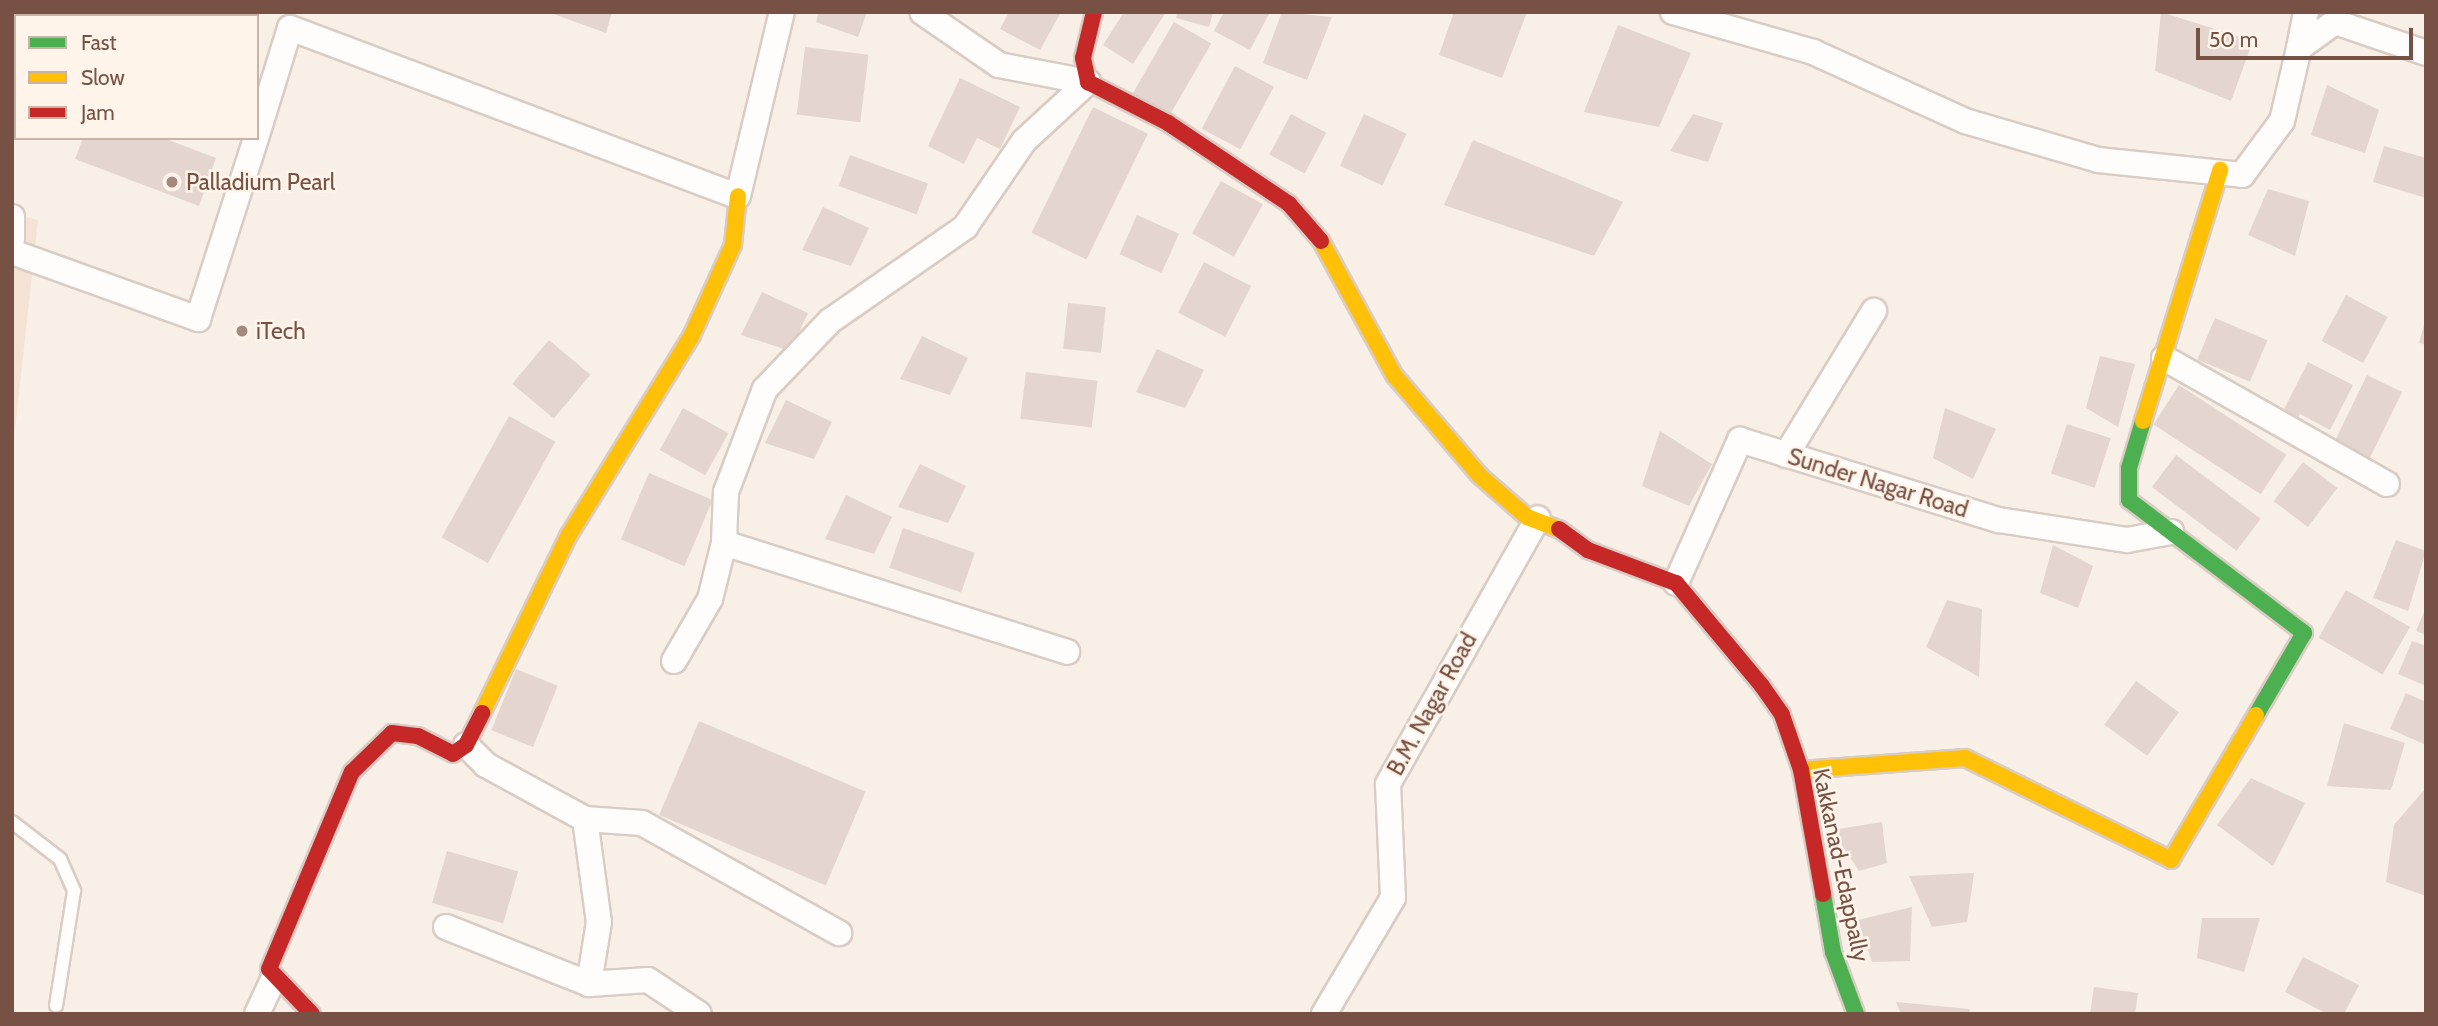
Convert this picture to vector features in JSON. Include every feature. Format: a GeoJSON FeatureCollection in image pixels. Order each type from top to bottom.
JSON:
{"type":"FeatureCollection","features":[{"type":"Feature","properties":{"kind":"street"},"geometry":{"type":"LineString","coordinates":[[312,1014],[272,980],[269,969],[352,772],[392,733],[418,736],[453,754],[466,745],[569,535],[691,337],[733,245],[738,197],[782,12]]}},
{"type":"Feature","properties":{"kind":"street"},"geometry":{"type":"LineString","coordinates":[[922,12],[999,65],[1088,82]]}},
{"type":"Feature","properties":{"kind":"street"},"geometry":{"type":"LineString","coordinates":[[1088,82],[1083,58],[1094,12]]}},
{"type":"Feature","properties":{"kind":"street"},"geometry":{"type":"LineString","coordinates":[[1673,12],[1813,52],[1965,121],[2098,160],[2220,170],[2242,175],[2282,121],[2306,12]]}},
{"type":"Feature","properties":{"kind":"street"},"geometry":{"type":"LineString","coordinates":[[2299,48],[2335,22],[2426,53]]}},
{"type":"Feature","properties":{"kind":"street"},"geometry":{"type":"LineString","coordinates":[[259,129],[285,30],[292,28],[738,197]]}},
{"type":"Feature","properties":{"kind":"street"},"geometry":{"type":"LineString","coordinates":[[674,661],[710,599],[724,543],[726,492],[765,390],[830,321],[965,227],[1024,141],[1088,82]]}},
{"type":"Feature","properties":{"kind":"street","name":"Kakkanad-Edappally"},"geometry":{"type":"LineString","coordinates":[[1088,82],[1168,123],[1289,204],[1328,248],[1394,375],[1480,476],[1527,517],[1538,518],[1588,550],[1676,583],[1769,695],[1801,770],[1833,952],[1856,1014]]}},
{"type":"Feature","properties":{"kind":"street"},"geometry":{"type":"LineString","coordinates":[[12,252],[198,319],[256,140]]}},
{"type":"Feature","properties":{"kind":"street"},"geometry":{"type":"LineString","coordinates":[[1801,770],[1965,758],[2171,860],[2304,633],[2129,500],[2129,468],[2220,170]]}},
{"type":"Feature","properties":{"kind":"street"},"geometry":{"type":"LineString","coordinates":[[12,217],[12,239]]}},
{"type":"Feature","properties":{"kind":"street"},"geometry":{"type":"LineString","coordinates":[[1786,455],[1874,310]]}},
{"type":"Feature","properties":{"kind":"street"},"geometry":{"type":"LineString","coordinates":[[2164,358],[2387,484]]}},
{"type":"Feature","properties":{"kind":"street","name":"Sunder Nagar Road"},"geometry":{"type":"LineString","coordinates":[[1676,583],[1740,440],[1999,520],[2127,540],[2171,531]]}},
{"type":"Feature","properties":{"kind":"street","name":"B.M. Nagar Road"},"geometry":{"type":"LineString","coordinates":[[1324,1014],[1393,898],[1388,784],[1538,518]]}},
{"type":"Feature","properties":{"kind":"street"},"geometry":{"type":"LineString","coordinates":[[724,543],[1067,652]]}},
{"type":"Feature","properties":{"kind":"street"},"geometry":{"type":"LineString","coordinates":[[466,745],[486,765],[585,818],[642,823],[839,933]]}},
{"type":"Feature","properties":{"kind":"street"},"geometry":{"type":"LineString","coordinates":[[585,818],[599,922],[589,984]]}},
{"type":"Feature","properties":{"kind":"street"},"geometry":{"type":"LineString","coordinates":[[446,928],[589,984],[648,980],[699,1014]]}},
{"type":"Feature","properties":{"kind":"street"},"geometry":{"type":"LineString","coordinates":[[257,1014],[272,980]]}},
{"type":"Feature","properties":{"kind":"lane"},"geometry":{"type":"LineString","coordinates":[[12,822],[60,859],[74,891],[56,1006]]}},
{"type":"Feature","properties":{"kind":"shaded area"},"geometry":{"type":"Polygon","coordinates":[[[12,213],[38,220],[14,439],[12,438],[12,213]]]}},
{"type":"Feature","properties":{"kind":"building"},"geometry":{"type":"Polygon","coordinates":[[[548,12],[612,12],[606,33],[548,12]]]}},
{"type":"Feature","properties":{"kind":"building"},"geometry":{"type":"Polygon","coordinates":[[[819,12],[867,12],[858,37],[816,22],[819,12]]]}},
{"type":"Feature","properties":{"kind":"building"},"geometry":{"type":"Polygon","coordinates":[[[1009,12],[1061,12],[1040,50],[1000,29],[1009,12]]]}},
{"type":"Feature","properties":{"kind":"building"},"geometry":{"type":"Polygon","coordinates":[[[1124,12],[1166,12],[1133,64],[1103,45],[1124,12]]]}},
{"type":"Feature","properties":{"kind":"building"},"geometry":{"type":"Polygon","coordinates":[[[1177,12],[1213,12],[1209,27],[1176,18],[1177,12]]]}},
{"type":"Feature","properties":{"kind":"building"},"geometry":{"type":"Polygon","coordinates":[[[1224,12],[1270,12],[1250,50],[1214,31],[1224,12]]]}},
{"type":"Feature","properties":{"kind":"building"},"geometry":{"type":"Polygon","coordinates":[[[1282,12],[1332,17],[1307,80],[1263,63],[1282,12]]]}},
{"type":"Feature","properties":{"kind":"building"},"geometry":{"type":"Polygon","coordinates":[[[1454,12],[1527,12],[1502,78],[1439,55],[1454,12]]]}},
{"type":"Feature","properties":{"kind":"building"},"geometry":{"type":"Polygon","coordinates":[[[2161,12],[2253,41],[2231,101],[2155,71],[2161,12]]]}},
{"type":"Feature","properties":{"kind":"building"},"geometry":{"type":"Polygon","coordinates":[[[1174,22],[1211,44],[1169,117],[1132,96],[1174,22]]]}},
{"type":"Feature","properties":{"kind":"building"},"geometry":{"type":"Polygon","coordinates":[[[1618,25],[1691,53],[1659,127],[1584,112],[1618,25]]]}},
{"type":"Feature","properties":{"kind":"building"},"geometry":{"type":"Polygon","coordinates":[[[805,47],[869,55],[860,122],[797,114],[805,47]]]}},
{"type":"Feature","properties":{"kind":"building"},"geometry":{"type":"Polygon","coordinates":[[[1235,66],[1274,87],[1241,149],[1202,129],[1235,66]]]}},
{"type":"Feature","properties":{"kind":"building"},"geometry":{"type":"Polygon","coordinates":[[[960,78],[1020,107],[1000,149],[977,138],[964,164],[928,146],[960,78]]]}},
{"type":"Feature","properties":{"kind":"building"},"geometry":{"type":"Polygon","coordinates":[[[2327,85],[2379,110],[2365,153],[2311,135],[2327,85]]]}},
{"type":"Feature","properties":{"kind":"building"},"geometry":{"type":"Polygon","coordinates":[[[1093,107],[1148,134],[1086,260],[1032,233],[1093,107]]]}},
{"type":"Feature","properties":{"kind":"building"},"geometry":{"type":"Polygon","coordinates":[[[1291,114],[1326,133],[1305,173],[1269,155],[1291,114]]]}},
{"type":"Feature","properties":{"kind":"building"},"geometry":{"type":"Polygon","coordinates":[[[1364,114],[1407,134],[1383,186],[1340,166],[1364,114]]]}},
{"type":"Feature","properties":{"kind":"building"},"geometry":{"type":"Polygon","coordinates":[[[1693,114],[1723,123],[1708,162],[1670,151],[1693,114]]]}},
{"type":"Feature","properties":{"kind":"building","name":"Palladium Pearl"},"geometry":{"type":"Polygon","coordinates":[[[82,140],[168,140],[216,158],[199,206],[75,159],[82,140]]]}},
{"type":"Feature","properties":{"kind":"building"},"geometry":{"type":"Polygon","coordinates":[[[1473,140],[1623,202],[1594,256],[1444,205],[1473,140]]]}},
{"type":"Feature","properties":{"kind":"building"},"geometry":{"type":"Polygon","coordinates":[[[2384,146],[2426,158],[2426,198],[2373,182],[2384,146]]]}},
{"type":"Feature","properties":{"kind":"building"},"geometry":{"type":"Polygon","coordinates":[[[850,155],[928,183],[917,214],[839,186],[850,155]]]}},
{"type":"Feature","properties":{"kind":"building"},"geometry":{"type":"Polygon","coordinates":[[[1221,181],[1263,204],[1234,257],[1192,233],[1221,181]]]}},
{"type":"Feature","properties":{"kind":"building"},"geometry":{"type":"Polygon","coordinates":[[[2268,189],[2309,201],[2295,256],[2248,235],[2268,189]]]}},
{"type":"Feature","properties":{"kind":"building"},"geometry":{"type":"Polygon","coordinates":[[[823,207],[869,228],[851,266],[802,250],[823,207]]]}},
{"type":"Feature","properties":{"kind":"building"},"geometry":{"type":"Polygon","coordinates":[[[1137,215],[1179,234],[1162,273],[1120,254],[1137,215]]]}},
{"type":"Feature","properties":{"kind":"building"},"geometry":{"type":"Polygon","coordinates":[[[1204,262],[1251,286],[1225,337],[1178,313],[1204,262]]]}},
{"type":"Feature","properties":{"kind":"building"},"geometry":{"type":"Polygon","coordinates":[[[762,292],[808,313],[790,351],[741,335],[762,292]]]}},
{"type":"Feature","properties":{"kind":"building"},"geometry":{"type":"Polygon","coordinates":[[[2346,295],[2387,317],[2363,363],[2322,341],[2346,295]]]}},
{"type":"Feature","properties":{"kind":"building"},"geometry":{"type":"Polygon","coordinates":[[[1068,303],[1106,307],[1101,353],[1063,349],[1068,303]]]}},
{"type":"Feature","properties":{"kind":"building"},"geometry":{"type":"Polygon","coordinates":[[[2215,318],[2267,340],[2250,382],[2197,359],[2215,318]]]}},
{"type":"Feature","properties":{"kind":"building"},"geometry":{"type":"Polygon","coordinates":[[[2426,321],[2426,345],[2419,343],[2426,321]]]}},
{"type":"Feature","properties":{"kind":"building"},"geometry":{"type":"Polygon","coordinates":[[[922,336],[968,358],[950,395],[900,379],[922,336]]]}},
{"type":"Feature","properties":{"kind":"building"},"geometry":{"type":"Polygon","coordinates":[[[549,340],[590,375],[554,418],[512,384],[549,340]]]}},
{"type":"Feature","properties":{"kind":"building"},"geometry":{"type":"Polygon","coordinates":[[[1157,349],[1204,370],[1185,408],[1136,392],[1157,349]]]}},
{"type":"Feature","properties":{"kind":"building"},"geometry":{"type":"Polygon","coordinates":[[[2100,356],[2135,364],[2118,427],[2086,408],[2100,356]]]}},
{"type":"Feature","properties":{"kind":"building"},"geometry":{"type":"Polygon","coordinates":[[[2308,362],[2353,385],[2330,430],[2300,414],[2295,424],[2280,417],[2308,362]]]}},
{"type":"Feature","properties":{"kind":"building"},"geometry":{"type":"Polygon","coordinates":[[[1026,372],[1097,381],[1092,427],[1020,419],[1026,372]]]}},
{"type":"Feature","properties":{"kind":"building"},"geometry":{"type":"Polygon","coordinates":[[[2367,375],[2402,392],[2369,460],[2334,442],[2367,375]]]}},
{"type":"Feature","properties":{"kind":"building"},"geometry":{"type":"Polygon","coordinates":[[[2179,385],[2286,455],[2261,494],[2153,424],[2179,385]]]}},
{"type":"Feature","properties":{"kind":"building"},"geometry":{"type":"Polygon","coordinates":[[[786,400],[832,422],[814,459],[765,443],[786,400]]]}},
{"type":"Feature","properties":{"kind":"building"},"geometry":{"type":"Polygon","coordinates":[[[683,408],[728,433],[705,475],[660,450],[683,408]]]}},
{"type":"Feature","properties":{"kind":"building"},"geometry":{"type":"Polygon","coordinates":[[[1945,408],[1996,429],[1973,479],[1933,458],[1945,408]]]}},
{"type":"Feature","properties":{"kind":"building"},"geometry":{"type":"Polygon","coordinates":[[[509,416],[555,442],[488,563],[442,538],[509,416]]]}},
{"type":"Feature","properties":{"kind":"building"},"geometry":{"type":"Polygon","coordinates":[[[2067,424],[2111,438],[2095,488],[2051,473],[2067,424]]]}},
{"type":"Feature","properties":{"kind":"building"},"geometry":{"type":"Polygon","coordinates":[[[1660,431],[1712,464],[1689,506],[1642,486],[1660,431]]]}},
{"type":"Feature","properties":{"kind":"building"},"geometry":{"type":"Polygon","coordinates":[[[2176,455],[2261,519],[2237,551],[2152,487],[2176,455]]]}},
{"type":"Feature","properties":{"kind":"building"},"geometry":{"type":"Polygon","coordinates":[[[2303,462],[2337,488],[2308,527],[2274,501],[2303,462]]]}},
{"type":"Feature","properties":{"kind":"building"},"geometry":{"type":"Polygon","coordinates":[[[920,464],[966,486],[948,523],[898,507],[920,464]]]}},
{"type":"Feature","properties":{"kind":"building"},"geometry":{"type":"Polygon","coordinates":[[[649,473],[713,500],[684,566],[621,539],[649,473]]]}},
{"type":"Feature","properties":{"kind":"building"},"geometry":{"type":"Polygon","coordinates":[[[846,495],[892,517],[874,554],[825,539],[846,495]]]}},
{"type":"Feature","properties":{"kind":"building"},"geometry":{"type":"Polygon","coordinates":[[[903,528],[975,553],[961,592],[889,568],[903,528]]]}},
{"type":"Feature","properties":{"kind":"building"},"geometry":{"type":"Polygon","coordinates":[[[2396,540],[2426,551],[2408,611],[2373,598],[2396,540]]]}},
{"type":"Feature","properties":{"kind":"building"},"geometry":{"type":"Polygon","coordinates":[[[2053,545],[2093,566],[2078,608],[2040,593],[2053,545]]]}},
{"type":"Feature","properties":{"kind":"building"},"geometry":{"type":"Polygon","coordinates":[[[2346,590],[2410,627],[2383,675],[2318,638],[2346,590]]]}},
{"type":"Feature","properties":{"kind":"building"},"geometry":{"type":"Polygon","coordinates":[[[1947,600],[1982,609],[1979,677],[1926,647],[1947,600]]]}},
{"type":"Feature","properties":{"kind":"building"},"geometry":{"type":"Polygon","coordinates":[[[2426,607],[2426,635],[2416,631],[2426,607]]]}},
{"type":"Feature","properties":{"kind":"building"},"geometry":{"type":"Polygon","coordinates":[[[2412,641],[2426,646],[2426,686],[2398,674],[2412,641]]]}},
{"type":"Feature","properties":{"kind":"building"},"geometry":{"type":"Polygon","coordinates":[[[516,669],[558,686],[533,747],[491,730],[516,669]]]}},
{"type":"Feature","properties":{"kind":"building"},"geometry":{"type":"Polygon","coordinates":[[[2136,681],[2179,712],[2147,756],[2104,725],[2136,681]]]}},
{"type":"Feature","properties":{"kind":"building"},"geometry":{"type":"Polygon","coordinates":[[[2406,693],[2426,702],[2426,745],[2390,729],[2406,693]]]}},
{"type":"Feature","properties":{"kind":"building"},"geometry":{"type":"Polygon","coordinates":[[[699,721],[866,792],[826,886],[659,815],[699,721]]]}},
{"type":"Feature","properties":{"kind":"building"},"geometry":{"type":"Polygon","coordinates":[[[2344,723],[2405,743],[2391,790],[2327,786],[2344,723]]]}},
{"type":"Feature","properties":{"kind":"building"},"geometry":{"type":"Polygon","coordinates":[[[2251,778],[2305,803],[2273,866],[2217,825],[2251,778]]]}},
{"type":"Feature","properties":{"kind":"building"},"geometry":{"type":"Polygon","coordinates":[[[2424,790],[2426,896],[2386,882],[2394,825],[2424,790]]]}},
{"type":"Feature","properties":{"kind":"building"},"geometry":{"type":"Polygon","coordinates":[[[1882,822],[1887,863],[1859,871],[1832,830],[1882,822]]]}},
{"type":"Feature","properties":{"kind":"building"},"geometry":{"type":"Polygon","coordinates":[[[447,851],[518,871],[503,923],[432,903],[447,851]]]}},
{"type":"Feature","properties":{"kind":"building"},"geometry":{"type":"Polygon","coordinates":[[[1974,873],[1967,922],[1932,927],[1909,876],[1974,873]]]}},
{"type":"Feature","properties":{"kind":"building"},"geometry":{"type":"Polygon","coordinates":[[[1912,907],[1910,961],[1872,962],[1858,920],[1912,907]]]}},
{"type":"Feature","properties":{"kind":"building"},"geometry":{"type":"Polygon","coordinates":[[[2202,918],[2260,918],[2244,972],[2197,958],[2202,918]]]}},
{"type":"Feature","properties":{"kind":"building"},"geometry":{"type":"Polygon","coordinates":[[[2303,957],[2359,985],[2344,1014],[2327,1014],[2285,992],[2303,957]]]}},
{"type":"Feature","properties":{"kind":"building"},"geometry":{"type":"Polygon","coordinates":[[[2094,987],[2138,993],[2135,1014],[2090,1014],[2094,987]]]}},
{"type":"Feature","properties":{"kind":"building"},"geometry":{"type":"Polygon","coordinates":[[[1896,1002],[1970,1009],[1969,1014],[1901,1014],[1896,1002]]]}},
{"type":"Feature","properties":{"kind":"traffic: fast"},"geometry":{"type":"LineString","coordinates":[[2143,421],[2129,468],[2129,500],[2304,633],[2256,715]]}},
{"type":"Feature","properties":{"kind":"traffic: fast"},"geometry":{"type":"LineString","coordinates":[[1823,894],[1833,952],[1856,1014]]}},
{"type":"Feature","properties":{"kind":"traffic: slow"},"geometry":{"type":"LineString","coordinates":[[2143,421],[2220,170]]}},
{"type":"Feature","properties":{"kind":"traffic: slow"},"geometry":{"type":"LineString","coordinates":[[482,713],[569,535],[691,337],[733,245],[738,196]]}},
{"type":"Feature","properties":{"kind":"traffic: slow"},"geometry":{"type":"LineString","coordinates":[[1321,241],[1394,375],[1480,476],[1527,517],[1559,529]]}},
{"type":"Feature","properties":{"kind":"traffic: slow"},"geometry":{"type":"LineString","coordinates":[[1801,770],[1965,758],[2171,860],[2256,715]]}},
{"type":"Feature","properties":{"kind":"traffic: jam"},"geometry":{"type":"LineString","coordinates":[[1094,12],[1083,58],[1088,82],[1168,123],[1289,204],[1321,241]]}},
{"type":"Feature","properties":{"kind":"traffic: jam"},"geometry":{"type":"LineString","coordinates":[[1559,529],[1588,550],[1676,583],[1762,686],[1782,715],[1801,770],[1823,894]]}},
{"type":"Feature","properties":{"kind":"traffic: jam"},"geometry":{"type":"LineString","coordinates":[[312,1014],[269,969],[352,772],[392,733],[418,736],[453,754],[466,745],[482,713]]}},
{"type":"Feature","properties":{"kind":"place","name":"Palladium Pearl"},"geometry":{"type":"Point","coordinates":[172,182]}},
{"type":"Feature","properties":{"kind":"place","name":"iTech"},"geometry":{"type":"Point","coordinates":[242,331]}}]}
